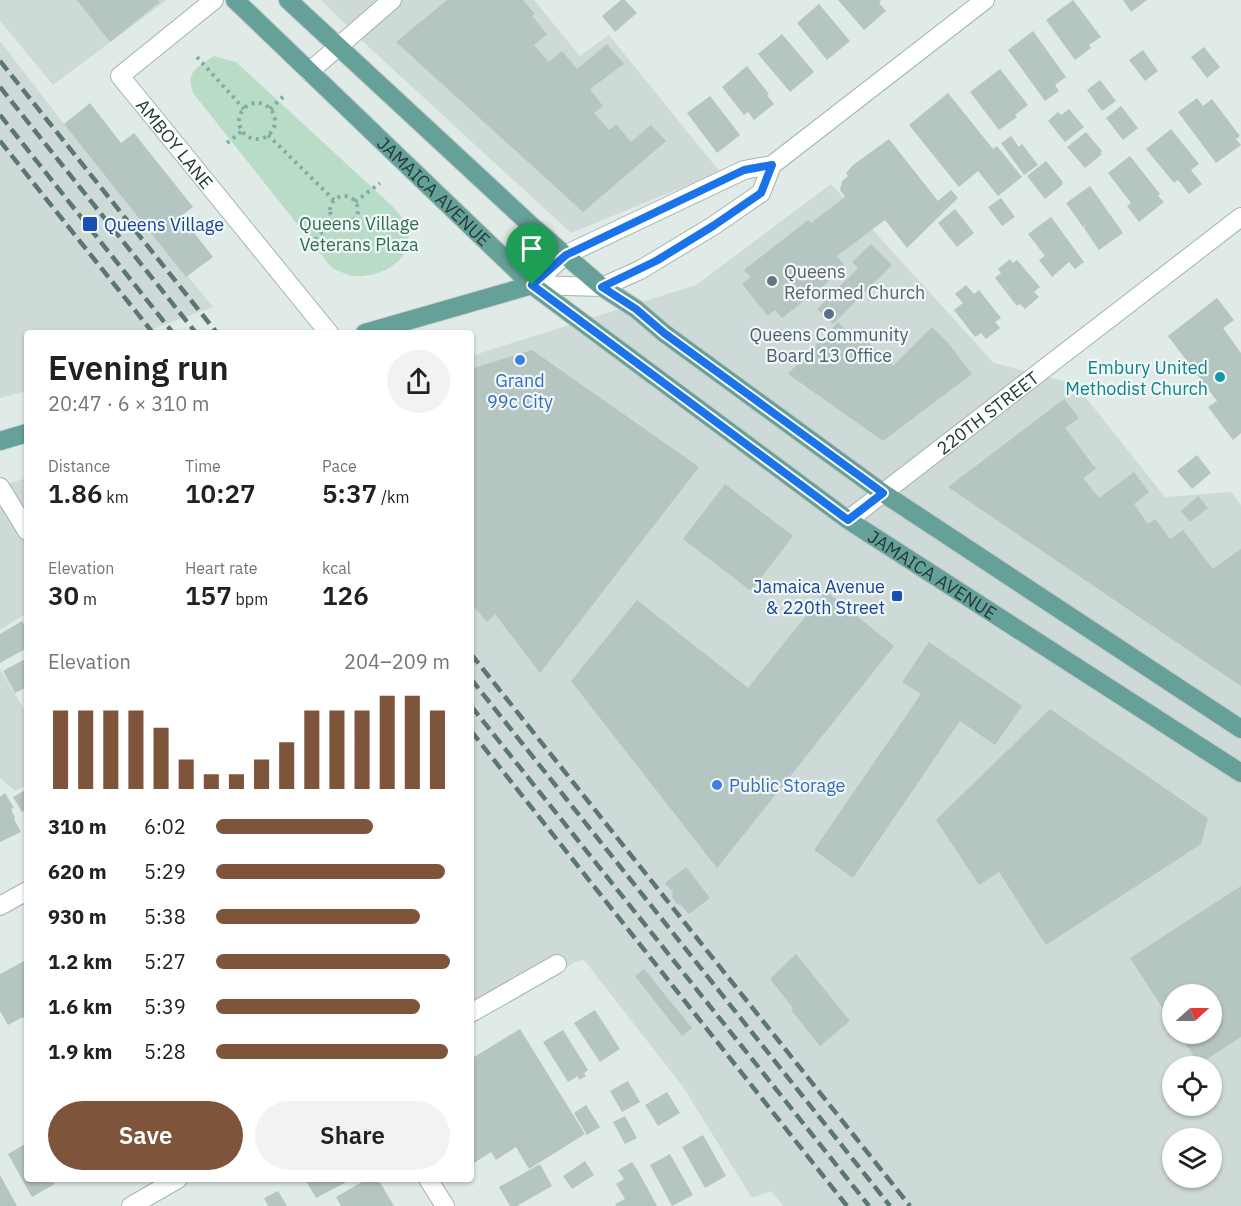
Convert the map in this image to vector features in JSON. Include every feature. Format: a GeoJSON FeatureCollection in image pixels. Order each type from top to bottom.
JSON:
{"type":"FeatureCollection","features":[{"type":"Feature","properties":{"kind":"main road","name":"JAMAICA AVENUE"},"geometry":{"type":"LineString","coordinates":[[235,0],[532,285],[848,520],[1241,773]]}},
{"type":"Feature","properties":{"kind":"main road"},"geometry":{"type":"LineString","coordinates":[[288,0],[602,287],[636,309],[664,333],[883,493],[1241,729]]}},
{"type":"Feature","properties":{"kind":"main road"},"geometry":{"type":"LineString","coordinates":[[375,330],[532,285]]}},
{"type":"Feature","properties":{"kind":"main road"},"geometry":{"type":"LineString","coordinates":[[0,441],[24,434]]}},
{"type":"Feature","properties":{"kind":"street","name":"AMBOY LANE"},"geometry":{"type":"LineString","coordinates":[[214,0],[120,76],[327,330]]}},
{"type":"Feature","properties":{"kind":"street"},"geometry":{"type":"LineString","coordinates":[[309,72],[392,0]]}},
{"type":"Feature","properties":{"kind":"street"},"geometry":{"type":"LineString","coordinates":[[532,285],[566,255],[744,170],[772,165],[985,0]]}},
{"type":"Feature","properties":{"kind":"street"},"geometry":{"type":"LineString","coordinates":[[532,285],[602,287],[656,261],[761,193],[772,165]]}},
{"type":"Feature","properties":{"kind":"street","name":"220TH STREET"},"geometry":{"type":"LineString","coordinates":[[848,520],[1241,217]]}},
{"type":"Feature","properties":{"kind":"street"},"geometry":{"type":"LineString","coordinates":[[0,487],[24,526]]}},
{"type":"Feature","properties":{"kind":"street"},"geometry":{"type":"LineString","coordinates":[[0,906],[24,893]]}},
{"type":"Feature","properties":{"kind":"street"},"geometry":{"type":"LineString","coordinates":[[474,1011],[557,964]]}},
{"type":"Feature","properties":{"kind":"street"},"geometry":{"type":"LineString","coordinates":[[131,1206],[173,1182]]}},
{"type":"Feature","properties":{"kind":"street"},"geometry":{"type":"LineString","coordinates":[[430,1182],[445,1206]]}},
{"type":"Feature","properties":{"kind":"path"},"geometry":{"type":"LineString","coordinates":[[197,57],[244,109]]}},
{"type":"Feature","properties":{"kind":"path"},"geometry":{"type":"LineString","coordinates":[[270,109],[286,94]]}},
{"type":"Feature","properties":{"kind":"path"},"geometry":{"type":"LineString","coordinates":[[260,103],[270,109],[274,125],[268,135],[257,139],[251,138],[242,131],[239,120],[244,109],[260,103]]}},
{"type":"Feature","properties":{"kind":"path"},"geometry":{"type":"LineString","coordinates":[[227,143],[242,131]]}},
{"type":"Feature","properties":{"kind":"path"},"geometry":{"type":"LineString","coordinates":[[268,135],[334,200]]}},
{"type":"Feature","properties":{"kind":"path"},"geometry":{"type":"LineString","coordinates":[[355,202],[380,183]]}},
{"type":"Feature","properties":{"kind":"path"},"geometry":{"type":"LineString","coordinates":[[347,197],[355,202],[356,216],[350,222],[341,224],[333,220],[330,212],[334,200],[347,197]]}},
{"type":"Feature","properties":{"kind":"path"},"geometry":{"type":"LineString","coordinates":[[310,245],[333,220]]}},
{"type":"Feature","properties":{"kind":"shaded area"},"geometry":{"type":"Polygon","coordinates":[[[0,0],[167,0],[53,85],[0,21],[0,0]]]}},
{"type":"Feature","properties":{"kind":"shaded area"},"geometry":{"type":"Polygon","coordinates":[[[321,0],[534,0],[580,56],[609,35],[720,172],[571,233],[360,39],[321,0]]]}},
{"type":"Feature","properties":{"kind":"shaded area"},"geometry":{"type":"Polygon","coordinates":[[[0,41],[64,124],[213,307],[150,330],[24,330],[24,392],[0,398],[0,41]]]}},
{"type":"Feature","properties":{"kind":"shaded area"},"geometry":{"type":"Polygon","coordinates":[[[831,184],[994,363],[1075,384],[1165,497],[1231,492],[1241,505],[1241,1206],[783,1206],[771,1191],[752,1198],[683,1087],[584,960],[575,962],[474,1022],[474,355],[696,285],[831,184]]]}},
{"type":"Feature","properties":{"kind":"shaded area"},"geometry":{"type":"Polygon","coordinates":[[[24,479],[24,615],[0,630],[0,486],[24,479]]]}},
{"type":"Feature","properties":{"kind":"shaded area"},"geometry":{"type":"Polygon","coordinates":[[[0,669],[24,709],[24,786],[15,791],[0,778],[0,669]]]}},
{"type":"Feature","properties":{"kind":"green space","name":"Queens Village Veterans Plaza"},"geometry":{"type":"Polygon","coordinates":[[[214,56],[236,62],[391,205],[404,221],[408,232],[408,243],[400,260],[383,271],[364,276],[343,273],[332,268],[193,93],[191,79],[194,70],[214,56]]]}},
{"type":"Feature","properties":{"kind":"building"},"geometry":{"type":"Polygon","coordinates":[[[77,0],[158,0],[160,2],[110,42],[77,0]]]}},
{"type":"Feature","properties":{"kind":"building"},"geometry":{"type":"Polygon","coordinates":[[[447,0],[523,0],[535,14],[532,16],[547,34],[534,45],[549,62],[562,51],[577,69],[607,44],[624,64],[590,89],[603,106],[594,113],[609,130],[616,124],[631,142],[651,125],[666,141],[583,212],[396,42],[447,0]]]}},
{"type":"Feature","properties":{"kind":"building"},"geometry":{"type":"Polygon","coordinates":[[[621,0],[625,0],[637,13],[615,32],[602,16],[621,0]]]}},
{"type":"Feature","properties":{"kind":"building"},"geometry":{"type":"Polygon","coordinates":[[[838,0],[880,0],[879,3],[886,11],[864,30],[838,0]]]}},
{"type":"Feature","properties":{"kind":"building"},"geometry":{"type":"Polygon","coordinates":[[[1073,0],[1101,37],[1089,45],[1091,48],[1075,60],[1046,20],[1073,0]]]}},
{"type":"Feature","properties":{"kind":"building"},"geometry":{"type":"Polygon","coordinates":[[[1123,0],[1147,0],[1131,12],[1123,0]]]}},
{"type":"Feature","properties":{"kind":"building"},"geometry":{"type":"Polygon","coordinates":[[[819,4],[850,41],[827,60],[797,23],[819,4]]]}},
{"type":"Feature","properties":{"kind":"building"},"geometry":{"type":"Polygon","coordinates":[[[1033,31],[1066,77],[1055,85],[1059,91],[1045,101],[1008,50],[1033,31]]]}},
{"type":"Feature","properties":{"kind":"building"},"geometry":{"type":"Polygon","coordinates":[[[782,34],[814,72],[790,92],[758,54],[782,34]]]}},
{"type":"Feature","properties":{"kind":"building"},"geometry":{"type":"Polygon","coordinates":[[[1204,47],[1220,67],[1207,78],[1191,57],[1204,47]]]}},
{"type":"Feature","properties":{"kind":"building"},"geometry":{"type":"Polygon","coordinates":[[[1143,50],[1158,71],[1145,81],[1129,60],[1143,50]]]}},
{"type":"Feature","properties":{"kind":"building"},"geometry":{"type":"Polygon","coordinates":[[[747,66],[774,104],[754,120],[748,112],[744,115],[722,87],[747,66]]]}},
{"type":"Feature","properties":{"kind":"building"},"geometry":{"type":"Polygon","coordinates":[[[1000,69],[1028,105],[1015,115],[1017,117],[999,130],[970,92],[1000,69]]]}},
{"type":"Feature","properties":{"kind":"building"},"geometry":{"type":"Polygon","coordinates":[[[1100,80],[1116,101],[1102,111],[1087,90],[1100,80]]]}},
{"type":"Feature","properties":{"kind":"building"},"geometry":{"type":"Polygon","coordinates":[[[948,93],[993,149],[997,146],[1022,177],[998,196],[978,171],[959,187],[909,125],[948,93]]]}},
{"type":"Feature","properties":{"kind":"building"},"geometry":{"type":"Polygon","coordinates":[[[710,96],[740,135],[717,153],[687,113],[710,96]]]}},
{"type":"Feature","properties":{"kind":"building"},"geometry":{"type":"Polygon","coordinates":[[[1197,98],[1203,106],[1212,99],[1240,136],[1236,139],[1241,145],[1216,163],[1178,112],[1197,98]]]}},
{"type":"Feature","properties":{"kind":"building","name":"Queens Village"},"geometry":{"type":"Polygon","coordinates":[[[90,103],[121,143],[134,133],[193,207],[181,216],[213,257],[186,277],[64,124],[90,103]]]}},
{"type":"Feature","properties":{"kind":"building"},"geometry":{"type":"Polygon","coordinates":[[[1121,106],[1138,128],[1123,140],[1106,118],[1121,106]]]}},
{"type":"Feature","properties":{"kind":"building"},"geometry":{"type":"Polygon","coordinates":[[[1069,109],[1084,127],[1065,142],[1048,121],[1058,112],[1061,115],[1069,109]]]}},
{"type":"Feature","properties":{"kind":"building"},"geometry":{"type":"Polygon","coordinates":[[[1171,129],[1199,164],[1191,170],[1202,184],[1189,194],[1178,180],[1174,183],[1146,149],[1171,129]]]}},
{"type":"Feature","properties":{"kind":"building"},"geometry":{"type":"Polygon","coordinates":[[[1086,132],[1102,154],[1085,168],[1067,147],[1086,132]]]}},
{"type":"Feature","properties":{"kind":"building"},"geometry":{"type":"Polygon","coordinates":[[[1011,136],[1019,147],[1022,144],[1038,165],[1024,175],[1001,143],[1011,136]]]}},
{"type":"Feature","properties":{"kind":"building"},"geometry":{"type":"Polygon","coordinates":[[[889,139],[938,201],[951,190],[958,198],[907,248],[885,220],[837,256],[846,268],[782,318],[775,310],[768,316],[742,284],[751,277],[744,270],[808,220],[811,223],[845,197],[840,190],[842,181],[848,176],[846,173],[853,165],[889,139]]]}},
{"type":"Feature","properties":{"kind":"building"},"geometry":{"type":"Polygon","coordinates":[[[1130,156],[1164,202],[1139,222],[1127,206],[1131,203],[1108,173],[1130,156]]]}},
{"type":"Feature","properties":{"kind":"building"},"geometry":{"type":"Polygon","coordinates":[[[1046,161],[1063,182],[1045,199],[1027,176],[1046,161]]]}},
{"type":"Feature","properties":{"kind":"building"},"geometry":{"type":"Polygon","coordinates":[[[1090,186],[1123,233],[1099,250],[1084,228],[1086,224],[1083,227],[1066,203],[1090,186]]]}},
{"type":"Feature","properties":{"kind":"building"},"geometry":{"type":"Polygon","coordinates":[[[1001,198],[1015,217],[1002,226],[988,207],[1001,198]]]}},
{"type":"Feature","properties":{"kind":"building"},"geometry":{"type":"Polygon","coordinates":[[[955,209],[974,233],[957,247],[938,223],[955,209]]]}},
{"type":"Feature","properties":{"kind":"building"},"geometry":{"type":"Polygon","coordinates":[[[1051,217],[1084,262],[1075,269],[1069,262],[1052,277],[1039,260],[1045,256],[1028,234],[1051,217]]]}},
{"type":"Feature","properties":{"kind":"building"},"geometry":{"type":"Polygon","coordinates":[[[871,244],[892,265],[833,324],[817,309],[858,268],[852,262],[871,244]]]}},
{"type":"Feature","properties":{"kind":"building"},"geometry":{"type":"Polygon","coordinates":[[[1010,259],[1013,263],[1017,260],[1040,287],[1034,292],[1039,297],[1025,309],[1020,304],[1017,306],[995,278],[1001,273],[998,269],[1010,259]]]}},
{"type":"Feature","properties":{"kind":"building"},"geometry":{"type":"Polygon","coordinates":[[[966,285],[974,294],[979,290],[1001,318],[995,322],[1000,328],[986,339],[981,333],[975,337],[954,310],[963,303],[955,294],[966,285]]]}},
{"type":"Feature","properties":{"kind":"building","name":"Embury United Methodist Church"},"geometry":{"type":"Polygon","coordinates":[[[1217,298],[1234,320],[1223,328],[1241,353],[1241,433],[1233,440],[1208,407],[1217,401],[1168,336],[1217,298]]]}},
{"type":"Feature","properties":{"kind":"building"},"geometry":{"type":"Polygon","coordinates":[[[838,322],[854,337],[858,333],[893,366],[932,327],[948,343],[972,374],[883,441],[788,374],[838,322]]]}},
{"type":"Feature","properties":{"kind":"building"},"geometry":{"type":"Polygon","coordinates":[[[532,350],[699,467],[540,673],[495,614],[487,622],[474,607],[474,368],[532,350]]]}},
{"type":"Feature","properties":{"kind":"building"},"geometry":{"type":"Polygon","coordinates":[[[1064,399],[1079,418],[1065,428],[1096,469],[1083,478],[1099,498],[1134,472],[1149,492],[1134,504],[1148,524],[1155,519],[1170,539],[1183,530],[1213,569],[1241,549],[1241,686],[948,487],[1064,399]]]}},
{"type":"Feature","properties":{"kind":"building"},"geometry":{"type":"Polygon","coordinates":[[[1197,455],[1211,473],[1192,489],[1177,471],[1197,455]]]}},
{"type":"Feature","properties":{"kind":"building"},"geometry":{"type":"Polygon","coordinates":[[[725,484],[793,536],[751,591],[683,539],[725,484]]]}},
{"type":"Feature","properties":{"kind":"building"},"geometry":{"type":"Polygon","coordinates":[[[1198,496],[1208,508],[1190,522],[1181,511],[1198,496]]]}},
{"type":"Feature","properties":{"kind":"building","name":"Public Storage"},"geometry":{"type":"Polygon","coordinates":[[[826,591],[894,646],[717,868],[571,681],[637,600],[748,688],[826,591]]]}},
{"type":"Feature","properties":{"kind":"building"},"geometry":{"type":"Polygon","coordinates":[[[22,621],[24,625],[24,650],[0,663],[0,634],[22,621]]]}},
{"type":"Feature","properties":{"kind":"building"},"geometry":{"type":"Polygon","coordinates":[[[929,642],[1022,706],[995,745],[960,721],[853,878],[814,850],[921,694],[902,682],[929,642]]]}},
{"type":"Feature","properties":{"kind":"building"},"geometry":{"type":"Polygon","coordinates":[[[24,660],[24,688],[15,693],[3,671],[24,660]]]}},
{"type":"Feature","properties":{"kind":"building"},"geometry":{"type":"Polygon","coordinates":[[[1050,709],[1208,818],[1201,844],[1046,945],[999,872],[979,885],[936,820],[1050,709]]]}},
{"type":"Feature","properties":{"kind":"building"},"geometry":{"type":"Polygon","coordinates":[[[24,791],[24,811],[22,812],[13,797],[24,791]]]}},
{"type":"Feature","properties":{"kind":"building"},"geometry":{"type":"Polygon","coordinates":[[[5,793],[14,808],[11,809],[21,832],[0,842],[0,797],[5,793]]]}},
{"type":"Feature","properties":{"kind":"building"},"geometry":{"type":"Polygon","coordinates":[[[686,867],[710,898],[689,914],[677,904],[672,897],[673,892],[665,883],[686,867]]]}},
{"type":"Feature","properties":{"kind":"building"},"geometry":{"type":"Polygon","coordinates":[[[1241,886],[1241,1037],[1211,1056],[1194,1056],[1186,1044],[1222,1044],[1222,984],[1162,984],[1162,1007],[1130,958],[1241,886]]]}},
{"type":"Feature","properties":{"kind":"building"},"geometry":{"type":"Polygon","coordinates":[[[796,954],[850,1021],[820,1046],[770,979],[796,954]]]}},
{"type":"Feature","properties":{"kind":"building"},"geometry":{"type":"Polygon","coordinates":[[[24,961],[24,1019],[23,1017],[8,1025],[0,1011],[0,974],[24,961]]]}},
{"type":"Feature","properties":{"kind":"building"},"geometry":{"type":"Polygon","coordinates":[[[644,969],[692,1028],[682,1036],[635,976],[644,969]]]}},
{"type":"Feature","properties":{"kind":"building"},"geometry":{"type":"Polygon","coordinates":[[[595,1010],[620,1049],[600,1062],[574,1023],[595,1010]]]}},
{"type":"Feature","properties":{"kind":"building"},"geometry":{"type":"Polygon","coordinates":[[[520,1029],[585,1134],[529,1169],[516,1147],[496,1160],[491,1152],[474,1163],[474,1057],[520,1029]]]}},
{"type":"Feature","properties":{"kind":"building"},"geometry":{"type":"Polygon","coordinates":[[[563,1030],[588,1070],[584,1073],[586,1076],[579,1080],[578,1076],[568,1082],[543,1042],[563,1030]]]}},
{"type":"Feature","properties":{"kind":"building"},"geometry":{"type":"Polygon","coordinates":[[[628,1081],[640,1102],[622,1112],[610,1091],[628,1081]]]}},
{"type":"Feature","properties":{"kind":"building"},"geometry":{"type":"Polygon","coordinates":[[[667,1092],[680,1113],[658,1126],[645,1105],[667,1092]]]}},
{"type":"Feature","properties":{"kind":"building"},"geometry":{"type":"Polygon","coordinates":[[[586,1105],[600,1127],[587,1135],[574,1113],[586,1105]]]}},
{"type":"Feature","properties":{"kind":"building"},"geometry":{"type":"Polygon","coordinates":[[[625,1116],[637,1138],[625,1144],[613,1122],[625,1116]]]}},
{"type":"Feature","properties":{"kind":"building"},"geometry":{"type":"Polygon","coordinates":[[[703,1135],[726,1176],[705,1188],[682,1147],[703,1135]]]}},
{"type":"Feature","properties":{"kind":"building"},"geometry":{"type":"Polygon","coordinates":[[[24,1145],[24,1182],[54,1182],[55,1184],[32,1197],[8,1154],[24,1145]]]}},
{"type":"Feature","properties":{"kind":"building"},"geometry":{"type":"Polygon","coordinates":[[[670,1154],[693,1195],[672,1206],[650,1165],[670,1154]]]}},
{"type":"Feature","properties":{"kind":"building"},"geometry":{"type":"Polygon","coordinates":[[[585,1161],[594,1175],[572,1189],[563,1176],[585,1161]]]}},
{"type":"Feature","properties":{"kind":"building"},"geometry":{"type":"Polygon","coordinates":[[[632,1162],[657,1206],[616,1206],[615,1204],[625,1199],[616,1184],[624,1179],[618,1170],[632,1162]]]}},
{"type":"Feature","properties":{"kind":"building"},"geometry":{"type":"Polygon","coordinates":[[[540,1164],[552,1186],[517,1206],[510,1206],[499,1187],[540,1164]]]}},
{"type":"Feature","properties":{"kind":"building"},"geometry":{"type":"Polygon","coordinates":[[[0,1175],[17,1206],[0,1206],[0,1175]]]}},
{"type":"Feature","properties":{"kind":"building"},"geometry":{"type":"Polygon","coordinates":[[[307,1182],[346,1182],[316,1198],[307,1182]]]}},
{"type":"Feature","properties":{"kind":"building"},"geometry":{"type":"Polygon","coordinates":[[[362,1182],[380,1182],[394,1206],[341,1206],[336,1197],[362,1182]]]}},
{"type":"Feature","properties":{"kind":"building"},"geometry":{"type":"Polygon","coordinates":[[[278,1191],[287,1206],[268,1206],[264,1198],[278,1191]]]}},
{"type":"Feature","properties":{"kind":"railway"},"geometry":{"type":"LineString","coordinates":[[0,61],[215,330]]}},
{"type":"Feature","properties":{"kind":"railway"},"geometry":{"type":"LineString","coordinates":[[0,87],[194,330]]}},
{"type":"Feature","properties":{"kind":"railway"},"geometry":{"type":"LineString","coordinates":[[0,115],[171,330]]}},
{"type":"Feature","properties":{"kind":"railway"},"geometry":{"type":"LineString","coordinates":[[0,141],[151,330]]}},
{"type":"Feature","properties":{"kind":"railway"},"geometry":{"type":"LineString","coordinates":[[474,658],[910,1206]]}},
{"type":"Feature","properties":{"kind":"railway"},"geometry":{"type":"LineString","coordinates":[[474,683],[890,1206]]}},
{"type":"Feature","properties":{"kind":"railway"},"geometry":{"type":"LineString","coordinates":[[474,710],[869,1206]]}},
{"type":"Feature","properties":{"kind":"railway"},"geometry":{"type":"LineString","coordinates":[[474,735],[847,1206]]}},
{"type":"Feature","properties":{"kind":"place","name":"Queens Village"},"geometry":{"type":"Point","coordinates":[90,224]}},
{"type":"Feature","properties":{"kind":"place","name":"Queens Reformed Church"},"geometry":{"type":"Point","coordinates":[772,281]}},
{"type":"Feature","properties":{"kind":"place","name":"Queens Community Board 13 Office"},"geometry":{"type":"Point","coordinates":[829,314]}},
{"type":"Feature","properties":{"kind":"place","name":"Grand 99c City"},"geometry":{"type":"Point","coordinates":[520,360]}},
{"type":"Feature","properties":{"kind":"place","name":"Embury United Methodist Church"},"geometry":{"type":"Point","coordinates":[1220,377]}},
{"type":"Feature","properties":{"kind":"place","name":"Jamaica Avenue & 220th Street"},"geometry":{"type":"Point","coordinates":[897,596]}},
{"type":"Feature","properties":{"kind":"place","name":"Public Storage"},"geometry":{"type":"Point","coordinates":[717,785]}},
{"type":"Feature","properties":{"kind":"route"},"geometry":{"type":"LineString","coordinates":[[772,165],[761,193],[656,261],[602,287],[636,309],[664,333],[883,493],[848,520],[532,285],[566,255],[744,170],[772,165]]}}]}
